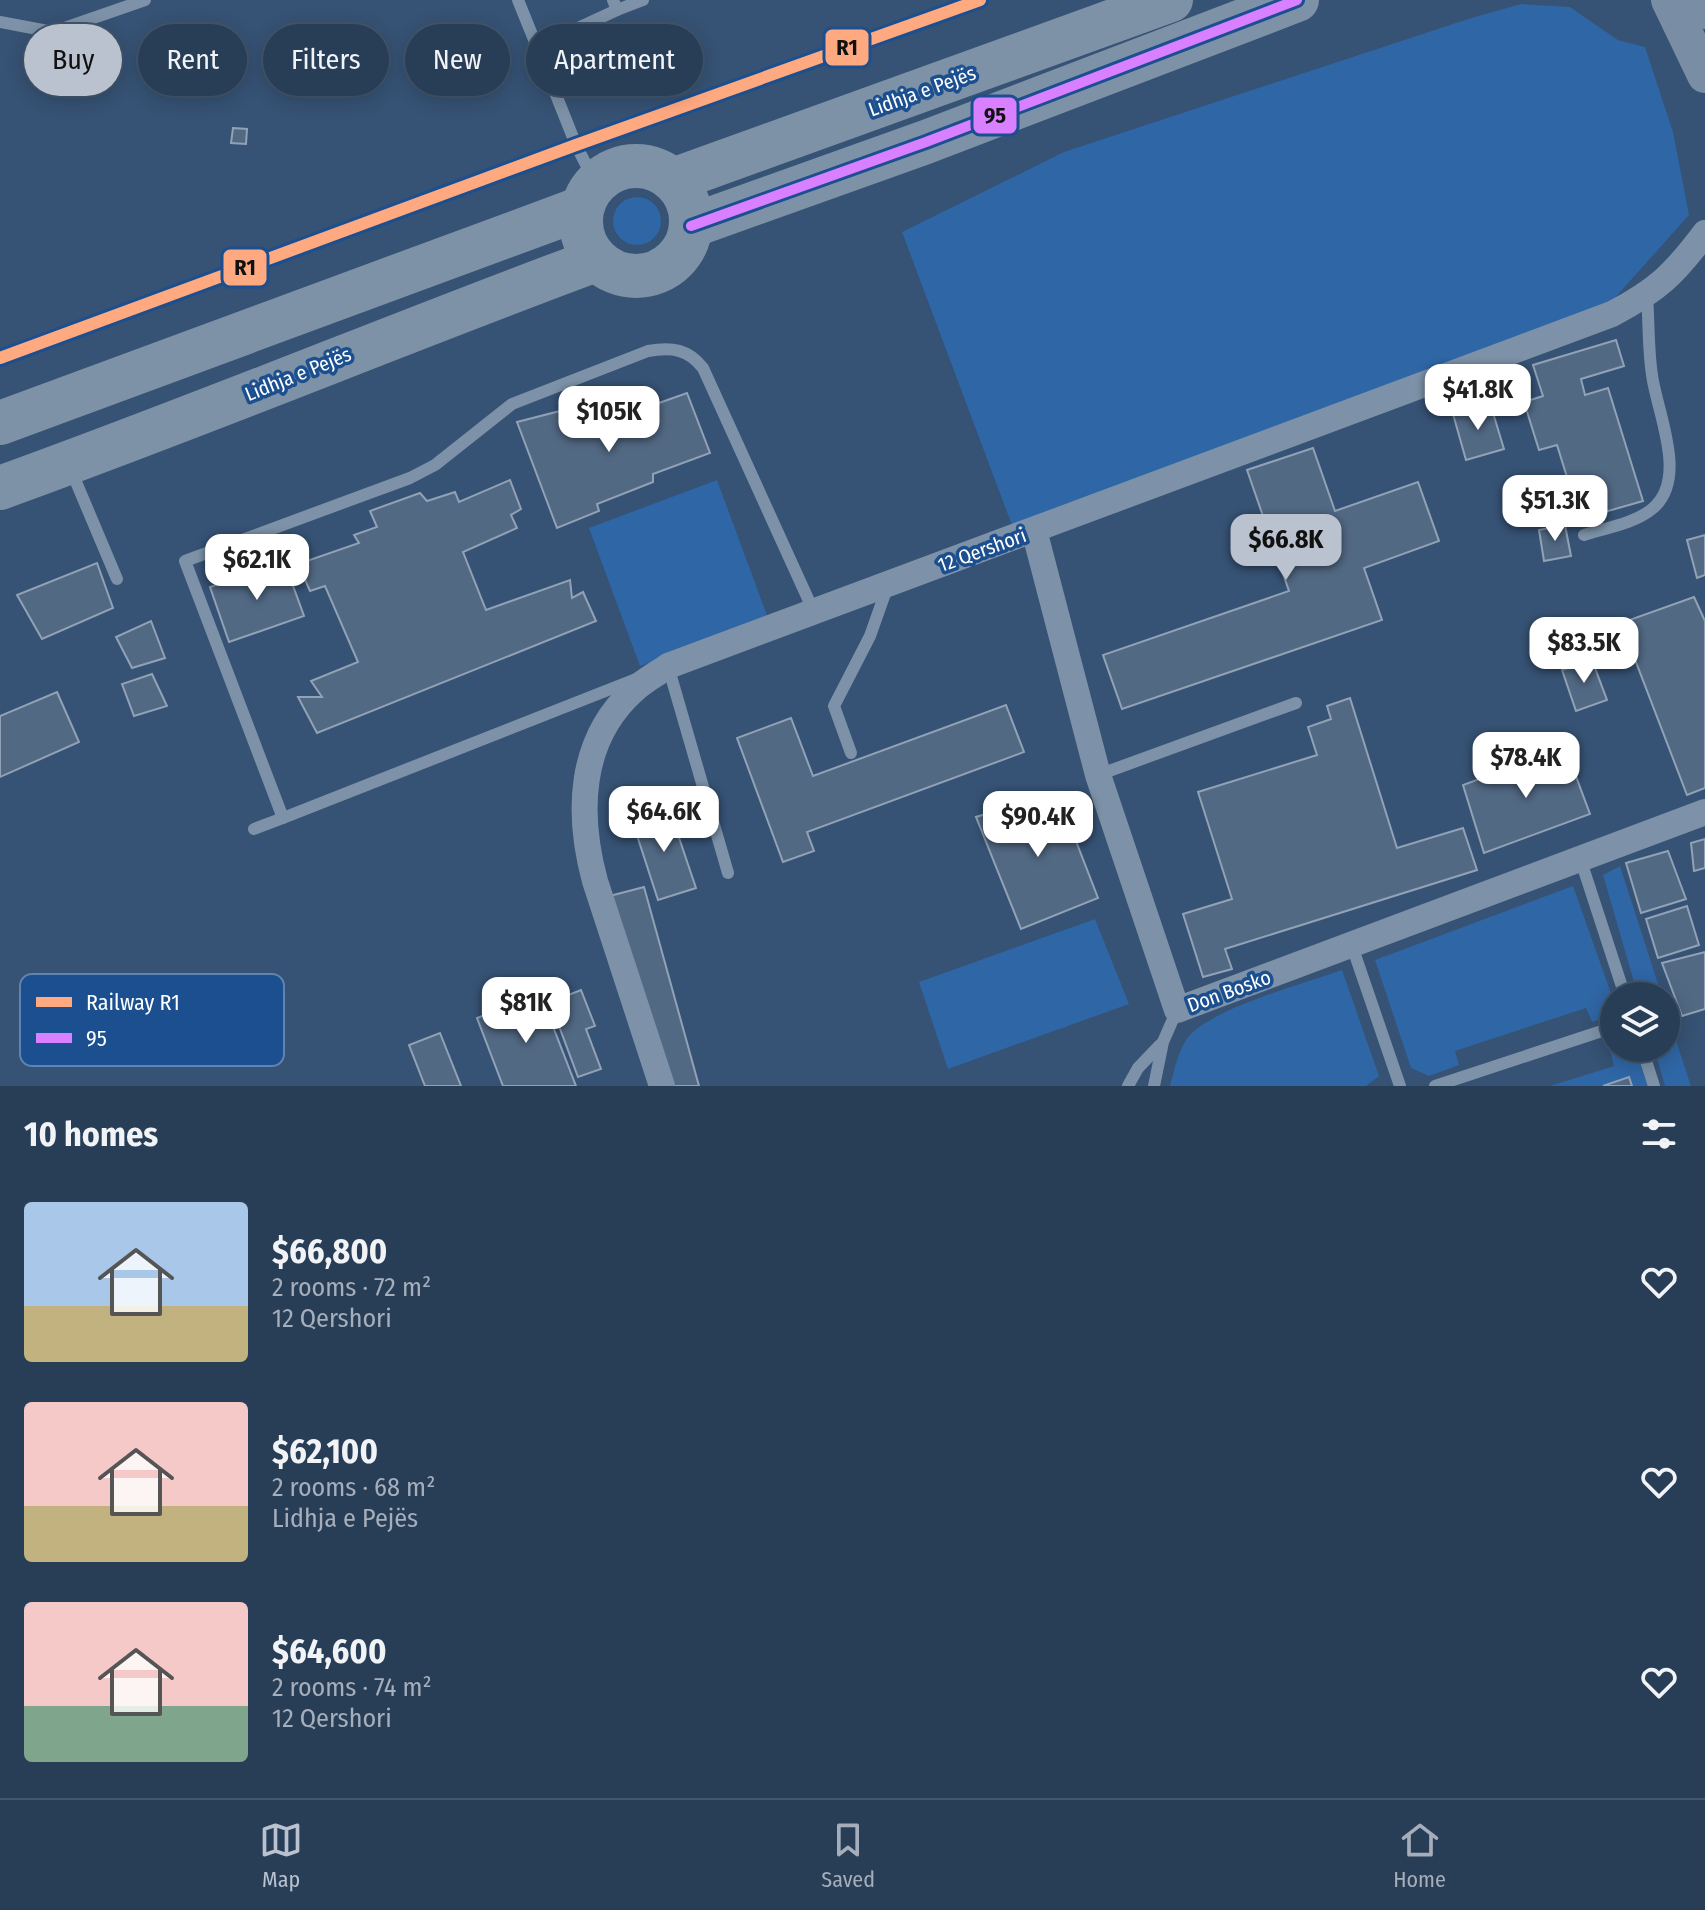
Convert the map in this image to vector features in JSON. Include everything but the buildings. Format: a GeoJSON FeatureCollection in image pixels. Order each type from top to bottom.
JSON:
{"type":"FeatureCollection","features":[{"type":"Feature","properties":{"kind":"highway","name":"Lidhja e Pejës"},"geometry":{"type":"LineString","coordinates":[[673,180],[1171,0]]}},
{"type":"Feature","properties":{"kind":"highway"},"geometry":{"type":"LineString","coordinates":[[691,226],[926,142],[1297,0]]}},
{"type":"Feature","properties":{"kind":"highway"},"geometry":{"type":"LineString","coordinates":[[633,166],[661,172],[673,180],[690,209],[691,226],[686,244],[677,258],[663,270],[646,276],[628,276],[611,271],[596,260],[582,236],[589,196],[606,173],[633,166]]}},
{"type":"Feature","properties":{"kind":"highway"},"geometry":{"type":"LineString","coordinates":[[0,423],[589,196]]}},
{"type":"Feature","properties":{"kind":"highway","name":"Lidhja e Pejës"},"geometry":{"type":"LineString","coordinates":[[0,488],[406,330],[596,260]]}},
{"type":"Feature","properties":{"kind":"street"},"geometry":{"type":"LineString","coordinates":[[1669,0],[1705,75]]}},
{"type":"Feature","properties":{"kind":"street"},"geometry":{"type":"LineString","coordinates":[[1701,0],[1705,11]]}},
{"type":"Feature","properties":{"kind":"street","name":"12 Qershori"},"geometry":{"type":"LineString","coordinates":[[662,1086],[595,881],[586,850],[583,819],[585,783],[594,750],[604,730],[632,691],[668,666],[1612,314],[1647,296],[1675,272],[1705,233]]}},
{"type":"Feature","properties":{"kind":"street","name":"Don Bosko"},"geometry":{"type":"LineString","coordinates":[[1034,530],[1098,775],[1177,1010],[1705,812]]}},
{"type":"Feature","properties":{"kind":"lane"},"geometry":{"type":"LineString","coordinates":[[0,22],[53,32],[145,0]]}},
{"type":"Feature","properties":{"kind":"lane"},"geometry":{"type":"LineString","coordinates":[[518,0],[528,24]]}},
{"type":"Feature","properties":{"kind":"lane"},"geometry":{"type":"LineString","coordinates":[[580,24],[615,5],[643,0]]}},
{"type":"Feature","properties":{"kind":"lane"},"geometry":{"type":"LineString","coordinates":[[556,96],[576,145],[589,196]]}},
{"type":"Feature","properties":{"kind":"lane"},"geometry":{"type":"LineString","coordinates":[[1584,535],[1637,518],[1653,508],[1665,494],[1669,446],[1652,375],[1647,296]]}},
{"type":"Feature","properties":{"kind":"lane"},"geometry":{"type":"LineString","coordinates":[[283,818],[185,561],[410,478],[435,465],[491,418],[534,393],[648,351],[665,348],[693,356],[703,368],[814,612]]}},
{"type":"Feature","properties":{"kind":"lane"},"geometry":{"type":"LineString","coordinates":[[69,463],[117,579]]}},
{"type":"Feature","properties":{"kind":"lane"},"geometry":{"type":"LineString","coordinates":[[851,753],[834,706],[870,636],[888,585]]}},
{"type":"Feature","properties":{"kind":"lane"},"geometry":{"type":"LineString","coordinates":[[254,829],[668,666],[728,873]]}},
{"type":"Feature","properties":{"kind":"lane"},"geometry":{"type":"LineString","coordinates":[[1098,775],[1296,703]]}},
{"type":"Feature","properties":{"kind":"lane"},"geometry":{"type":"LineString","coordinates":[[1580,857],[1620,982]]}},
{"type":"Feature","properties":{"kind":"lane"},"geometry":{"type":"LineString","coordinates":[[1352,946],[1400,1086]]}},
{"type":"Feature","properties":{"kind":"lane"},"geometry":{"type":"LineString","coordinates":[[1154,1086],[1163,1042],[1177,1010]]}},
{"type":"Feature","properties":{"kind":"lane"},"geometry":{"type":"LineString","coordinates":[[1435,1086],[1600,1032]]}},
{"type":"Feature","properties":{"kind":"lane"},"geometry":{"type":"LineString","coordinates":[[1128,1086],[1138,1068],[1163,1042]]}},
{"type":"Feature","properties":{"kind":"lane"},"geometry":{"type":"LineString","coordinates":[[1646,1062],[1654,1086]]}},
{"type":"Feature","properties":{"kind":"shaded area"},"geometry":{"type":"Polygon","coordinates":[[[1521,4],[1570,7],[1618,40],[1645,47],[1673,132],[1689,215],[1605,309],[1013,528],[902,232],[1064,152],[1521,4]]]}},
{"type":"Feature","properties":{"kind":"shaded area"},"geometry":{"type":"Polygon","coordinates":[[[637,197],[654,204],[661,221],[654,238],[637,245],[620,238],[613,221],[620,204],[637,197]]]}},
{"type":"Feature","properties":{"kind":"shaded area"},"geometry":{"type":"Polygon","coordinates":[[[717,480],[768,618],[640,666],[589,528],[717,480]]]}},
{"type":"Feature","properties":{"kind":"shaded area"},"geometry":{"type":"Polygon","coordinates":[[[1620,866],[1657,982],[1634,982],[1603,875],[1620,866]]]}},
{"type":"Feature","properties":{"kind":"shaded area"},"geometry":{"type":"Polygon","coordinates":[[[1573,886],[1607,982],[1600,982],[1600,1019],[1592,1022],[1586,1008],[1455,1051],[1459,1065],[1429,1076],[1411,1068],[1375,960],[1573,886]]]}},
{"type":"Feature","properties":{"kind":"shaded area"},"geometry":{"type":"Polygon","coordinates":[[[1095,919],[1129,1004],[948,1069],[919,982],[1095,919]]]}},
{"type":"Feature","properties":{"kind":"shaded area"},"geometry":{"type":"Polygon","coordinates":[[[1342,970],[1379,1076],[1366,1086],[1170,1086],[1186,1040],[1213,1018],[1342,970]]]}},
{"type":"Feature","properties":{"kind":"shaded area"},"geometry":{"type":"Polygon","coordinates":[[[1680,1053],[1691,1086],[1665,1086],[1658,1062],[1680,1062],[1680,1053]]]}},
{"type":"Feature","properties":{"kind":"shaded area"},"geometry":{"type":"Polygon","coordinates":[[[1613,1062],[1642,1062],[1651,1086],[1632,1086],[1629,1078],[1603,1086],[1550,1086],[1614,1066],[1613,1062]]]}},
{"type":"Feature","properties":{"kind":"rail line","name":"R1"},"geometry":{"type":"LineString","coordinates":[[0,358],[576,145],[980,0]]}},
{"type":"Feature","properties":{"kind":"transit line","name":"95"},"geometry":{"type":"LineString","coordinates":[[691,226],[926,142],[1297,0]]}}]}
